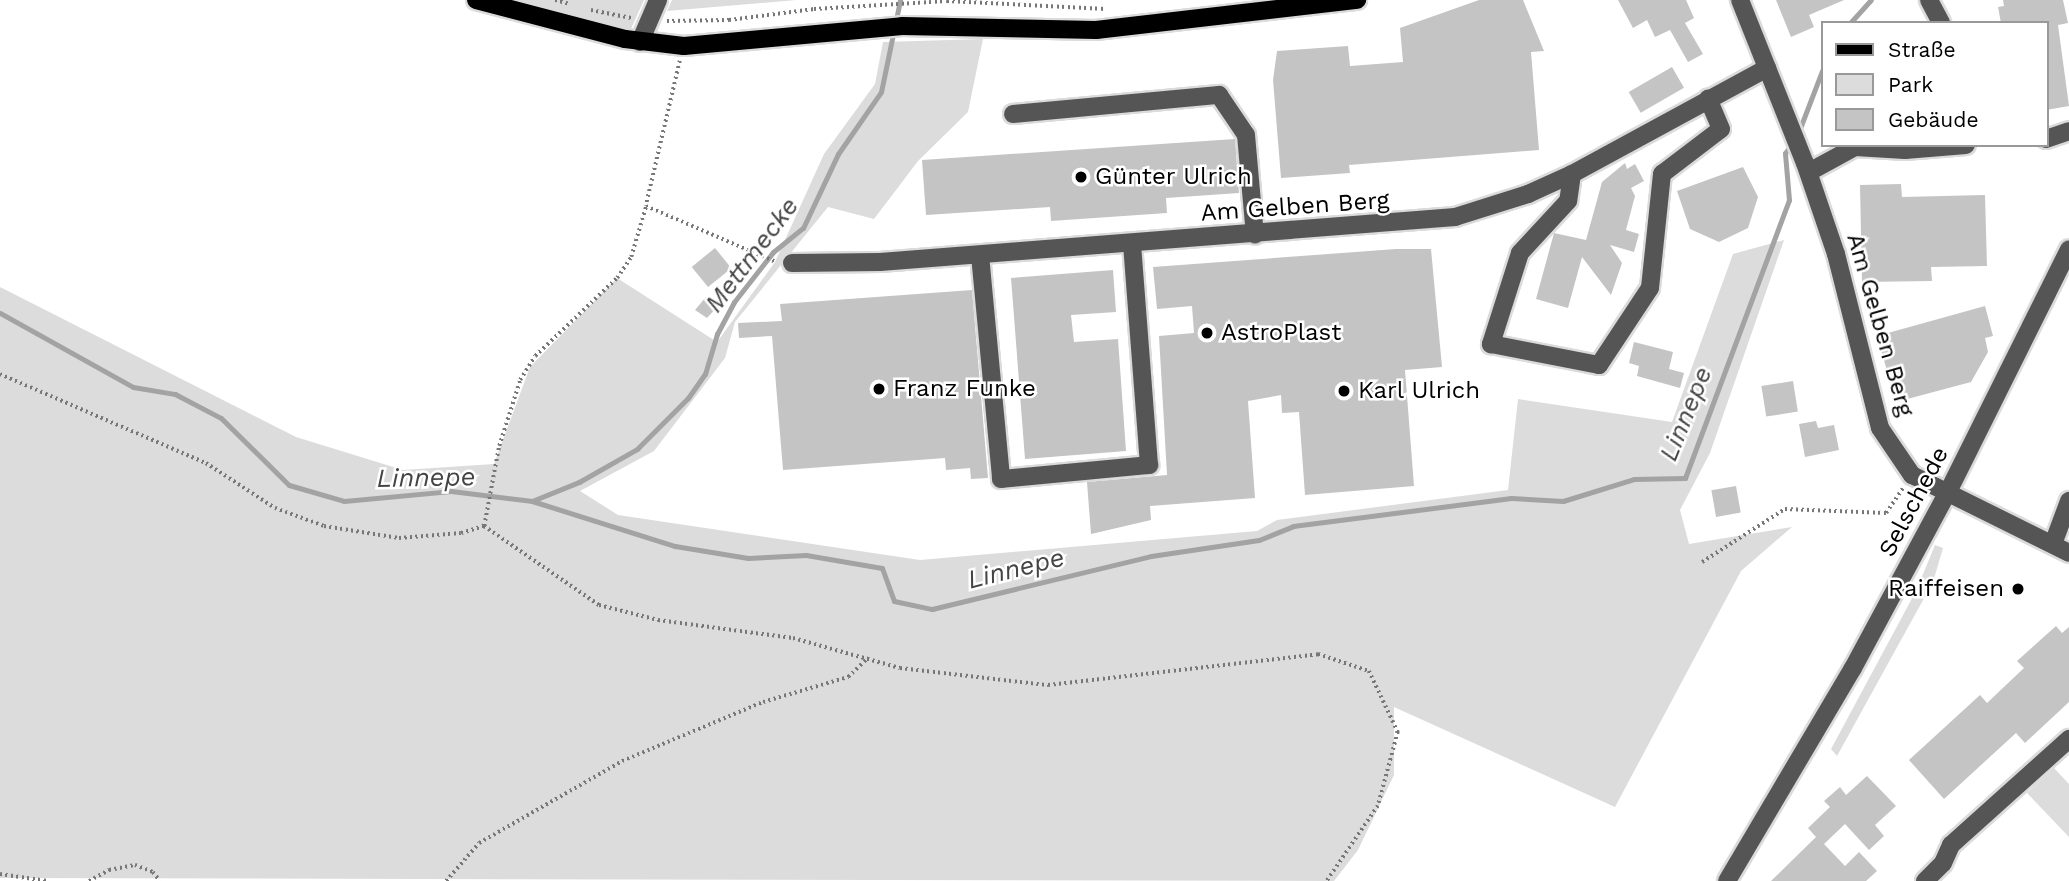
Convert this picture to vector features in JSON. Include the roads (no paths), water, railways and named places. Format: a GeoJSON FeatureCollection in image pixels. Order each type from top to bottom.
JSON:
{"type":"FeatureCollection","features":[{"type":"Feature","properties":{"kind":"main road"},"geometry":{"type":"LineString","coordinates":[[476,0],[640,42],[684,46],[902,26],[1096,30],[1357,0]]}},
{"type":"Feature","properties":{"kind":"street"},"geometry":{"type":"LineString","coordinates":[[640,42],[658,0]]}},
{"type":"Feature","properties":{"kind":"street","name":"Am Gelben Berg"},"geometry":{"type":"LineString","coordinates":[[1740,0],[1807,167],[1836,254],[1880,428],[1912,475],[1949,490]]}},
{"type":"Feature","properties":{"kind":"street"},"geometry":{"type":"LineString","coordinates":[[1929,0],[1940,21]]}},
{"type":"Feature","properties":{"kind":"street","name":"Am Gelben Berg"},"geometry":{"type":"LineString","coordinates":[[783,263],[980,255],[1455,217],[1528,194],[1572,174],[1767,68]]}},
{"type":"Feature","properties":{"kind":"street"},"geometry":{"type":"LineString","coordinates":[[1013,114],[1219,95],[1246,135],[1255,235]]}},
{"type":"Feature","properties":{"kind":"street"},"geometry":{"type":"LineString","coordinates":[[1572,174],[1568,201],[1520,253],[1490,344],[1599,365],[1650,288],[1662,174],[1721,129],[1708,99]]}},
{"type":"Feature","properties":{"kind":"street"},"geometry":{"type":"LineString","coordinates":[[2048,138],[2069,131]]}},
{"type":"Feature","properties":{"kind":"street"},"geometry":{"type":"LineString","coordinates":[[1807,167],[1853,147]]}},
{"type":"Feature","properties":{"kind":"street"},"geometry":{"type":"LineString","coordinates":[[1868,147],[1905,150],[1942,147]]}},
{"type":"Feature","properties":{"kind":"street"},"geometry":{"type":"LineString","coordinates":[[980,255],[1001,479],[1149,465],[1132,244]]}},
{"type":"Feature","properties":{"kind":"street","name":"Selschede"},"geometry":{"type":"LineString","coordinates":[[1727,881],[1853,668],[1949,490],[2069,249]]}},
{"type":"Feature","properties":{"kind":"street"},"geometry":{"type":"LineString","coordinates":[[1949,490],[2061,549],[2069,501]]}},
{"type":"Feature","properties":{"kind":"street"},"geometry":{"type":"LineString","coordinates":[[1925,881],[1943,863],[1951,845],[2069,739]]}},
{"type":"Feature","properties":{"kind":"waterway","name":"Mettmecke"},"geometry":{"type":"LineString","coordinates":[[532,501],[579,482],[637,449],[688,398],[705,374],[717,334],[734,302],[773,252],[803,228],[838,154],[881,92],[900,0]]}},
{"type":"Feature","properties":{"kind":"waterway","name":"Linnepe"},"geometry":{"type":"LineString","coordinates":[[1852,21],[1871,0]]}},
{"type":"Feature","properties":{"kind":"waterway","name":"Linnepe"},"geometry":{"type":"LineString","coordinates":[[1797,136],[1820,76]]}},
{"type":"Feature","properties":{"kind":"waterway","name":"Linnepe"},"geometry":{"type":"LineString","coordinates":[[0,313],[133,387],[175,394],[221,418],[289,485],[344,501],[451,491],[532,501],[675,546],[748,558],[806,555],[882,568],[894,601],[932,609],[1151,556],[1259,540],[1293,526],[1511,498],[1563,501],[1634,479],[1685,478],[1789,200],[1785,153],[1792,144]]}},
{"type":"Feature","properties":{"kind":"place","name":"Günter Ulrich"},"geometry":{"type":"Point","coordinates":[1081,177]}},
{"type":"Feature","properties":{"kind":"place","name":"AstroPlast"},"geometry":{"type":"Point","coordinates":[1207,333]}},
{"type":"Feature","properties":{"kind":"place","name":"Franz Funke"},"geometry":{"type":"Point","coordinates":[879,389]}},
{"type":"Feature","properties":{"kind":"place","name":"Karl Ulrich"},"geometry":{"type":"Point","coordinates":[1344,391]}},
{"type":"Feature","properties":{"kind":"place","name":"Raiffeisen"},"geometry":{"type":"Point","coordinates":[2018,589]}}]}
